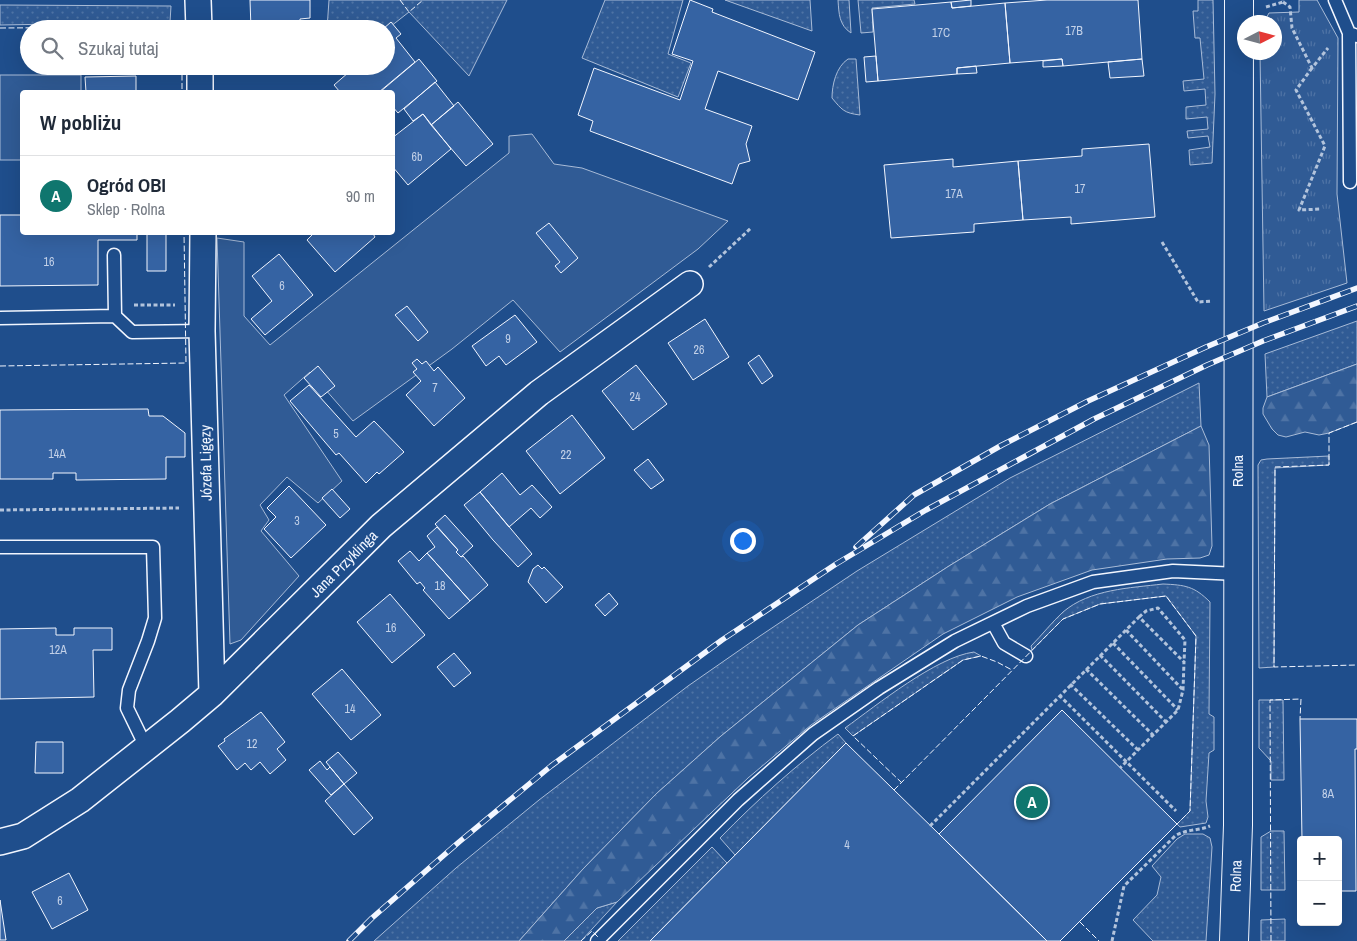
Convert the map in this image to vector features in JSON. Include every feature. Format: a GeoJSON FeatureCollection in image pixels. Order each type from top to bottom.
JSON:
{"type":"FeatureCollection","features":[{"type":"Feature","properties":{"kind":"street"},"geometry":{"type":"LineString","coordinates":[[198,0],[199,20]]}},
{"type":"Feature","properties":{"kind":"street","name":"Rolna"},"geometry":{"type":"LineString","coordinates":[[1234,941],[1238,825],[1239,0]]}},
{"type":"Feature","properties":{"kind":"street"},"geometry":{"type":"LineString","coordinates":[[200,75],[200,90]]}},
{"type":"Feature","properties":{"kind":"street","name":"Józefa Ligęzy"},"geometry":{"type":"LineString","coordinates":[[203,235],[202,331],[212,694]]}},
{"type":"Feature","properties":{"kind":"street","name":"Jana Przyklinga"},"geometry":{"type":"LineString","coordinates":[[0,842],[23,836],[80,800],[212,694],[381,526],[539,393],[690,284]]}},
{"type":"Feature","properties":{"kind":"lane"},"geometry":{"type":"LineString","coordinates":[[1335,0],[1351,31],[1350,182]]}},
{"type":"Feature","properties":{"kind":"lane"},"geometry":{"type":"LineString","coordinates":[[114,255],[115,316]]}},
{"type":"Feature","properties":{"kind":"lane"},"geometry":{"type":"LineString","coordinates":[[0,318],[115,316],[132,332],[202,331]]}},
{"type":"Feature","properties":{"kind":"lane"},"geometry":{"type":"LineString","coordinates":[[0,547],[153,547],[155,618],[148,641],[128,690],[127,708],[146,747]]}},
{"type":"Feature","properties":{"kind":"lane"},"geometry":{"type":"LineString","coordinates":[[598,941],[738,800],[813,734],[896,678],[955,642],[1027,606],[1093,582],[1173,571],[1238,574]]}},
{"type":"Feature","properties":{"kind":"lane"},"geometry":{"type":"LineString","coordinates":[[993,623],[1004,643],[1026,656]]}},
{"type":"Feature","properties":{"kind":"path"},"geometry":{"type":"LineString","coordinates":[[1283,2],[1290,7],[1292,28],[1312,68]]}},
{"type":"Feature","properties":{"kind":"path"},"geometry":{"type":"LineString","coordinates":[[1322,210],[1299,210],[1325,146],[1296,90],[1312,68],[1351,31]]}},
{"type":"Feature","properties":{"kind":"path"},"geometry":{"type":"LineString","coordinates":[[690,284],[751,228]]}},
{"type":"Feature","properties":{"kind":"path"},"geometry":{"type":"LineString","coordinates":[[1162,242],[1198,302],[1217,301]]}},
{"type":"Feature","properties":{"kind":"path"},"geometry":{"type":"LineString","coordinates":[[0,510],[207,507]]}},
{"type":"Feature","properties":{"kind":"path"},"geometry":{"type":"LineString","coordinates":[[930,826],[1139,617],[1146,611],[1158,608],[1185,640],[1183,690],[1178,710],[1120,768]]}},
{"type":"Feature","properties":{"kind":"path"},"geometry":{"type":"LineString","coordinates":[[1139,617],[1184,662]]}},
{"type":"Feature","properties":{"kind":"path"},"geometry":{"type":"LineString","coordinates":[[1126,630],[1183,690]]}},
{"type":"Feature","properties":{"kind":"path"},"geometry":{"type":"LineString","coordinates":[[1113,642],[1178,710]]}},
{"type":"Feature","properties":{"kind":"path"},"geometry":{"type":"LineString","coordinates":[[1100,655],[1166,722]]}},
{"type":"Feature","properties":{"kind":"path"},"geometry":{"type":"LineString","coordinates":[[1086,669],[1153,735]]}},
{"type":"Feature","properties":{"kind":"path"},"geometry":{"type":"LineString","coordinates":[[1070,684],[1138,750]]}},
{"type":"Feature","properties":{"kind":"path"},"geometry":{"type":"LineString","coordinates":[[1059,695],[1176,811]]}},
{"type":"Feature","properties":{"kind":"path"},"geometry":{"type":"LineString","coordinates":[[1112,941],[1124,886],[1174,836],[1183,831],[1202,830],[1216,824]]}},
{"type":"Feature","properties":{"kind":"green space"},"geometry":{"type":"Polygon","coordinates":[[[329,0],[507,0],[469,76],[409,12],[395,23],[395,20],[328,20],[329,0]]]}},
{"type":"Feature","properties":{"kind":"green space"},"geometry":{"type":"Polygon","coordinates":[[[605,0],[683,0],[668,54],[691,63],[678,97],[582,58],[605,0]]]}},
{"type":"Feature","properties":{"kind":"green space"},"geometry":{"type":"Polygon","coordinates":[[[725,0],[810,0],[812,31],[725,0]]]}},
{"type":"Feature","properties":{"kind":"green space"},"geometry":{"type":"Polygon","coordinates":[[[838,0],[849,0],[851,33],[842,23],[838,0]]]}},
{"type":"Feature","properties":{"kind":"green space"},"geometry":{"type":"Polygon","coordinates":[[[858,0],[914,0],[915,4],[872,8],[873,32],[861,33],[858,0]]]}},
{"type":"Feature","properties":{"kind":"green space"},"geometry":{"type":"Polygon","coordinates":[[[1198,0],[1213,0],[1215,94],[1212,163],[1190,165],[1189,150],[1210,147],[1208,136],[1188,138],[1187,131],[1208,129],[1207,117],[1186,119],[1186,107],[1206,105],[1205,89],[1184,91],[1183,81],[1204,79],[1200,38],[1195,38],[1193,11],[1198,11],[1198,0]]]}},
{"type":"Feature","properties":{"kind":"green space"},"geometry":{"type":"Polygon","coordinates":[[[1299,0],[1317,0],[1338,38],[1337,194],[1347,283],[1264,311],[1260,60],[1282,60],[1282,15],[1268,15],[1269,13],[1299,12],[1299,0]]]}},
{"type":"Feature","properties":{"kind":"green space"},"geometry":{"type":"Polygon","coordinates":[[[0,5],[171,6],[170,20],[20,20],[20,25],[0,25],[0,5]]]}},
{"type":"Feature","properties":{"kind":"green space"},"geometry":{"type":"Polygon","coordinates":[[[848,59],[856,59],[860,115],[844,110],[832,98],[833,88],[840,67],[848,59]]]}},
{"type":"Feature","properties":{"kind":"green space"},"geometry":{"type":"Polygon","coordinates":[[[0,75],[81,75],[81,90],[20,90],[20,160],[0,160],[0,75]]]}},
{"type":"Feature","properties":{"kind":"green space"},"geometry":{"type":"Polygon","coordinates":[[[532,134],[554,164],[582,168],[728,221],[698,249],[560,352],[513,300],[452,349],[353,421],[310,372],[284,395],[342,481],[318,503],[287,477],[260,505],[269,520],[261,531],[299,576],[241,640],[230,644],[217,238],[244,242],[244,316],[270,345],[509,153],[509,136],[532,134]]]}},
{"type":"Feature","properties":{"kind":"green space"},"geometry":{"type":"Polygon","coordinates":[[[1357,321],[1357,364],[1267,397],[1265,354],[1357,321]]]}},
{"type":"Feature","properties":{"kind":"green space"},"geometry":{"type":"Polygon","coordinates":[[[1357,364],[1357,422],[1319,435],[1305,432],[1286,437],[1278,435],[1272,429],[1263,414],[1267,397],[1357,364]]]}},
{"type":"Feature","properties":{"kind":"green space"},"geometry":{"type":"Polygon","coordinates":[[[1199,383],[1201,426],[1050,504],[858,625],[721,736],[656,794],[583,869],[519,941],[374,941],[456,868],[539,800],[688,686],[757,638],[857,571],[1010,478],[1199,383]]]}},
{"type":"Feature","properties":{"kind":"green space"},"geometry":{"type":"Polygon","coordinates":[[[1201,426],[1209,445],[1212,546],[1209,555],[1200,558],[1167,559],[1092,570],[1017,597],[943,634],[811,725],[748,778],[617,902],[597,908],[564,941],[519,941],[583,869],[656,794],[721,736],[858,625],[1050,504],[1201,426]]]}},
{"type":"Feature","properties":{"kind":"green space"},"geometry":{"type":"Polygon","coordinates":[[[1329,456],[1329,465],[1275,468],[1274,667],[1259,668],[1258,465],[1261,460],[1267,459],[1329,456]]]}},
{"type":"Feature","properties":{"kind":"green space"},"geometry":{"type":"Polygon","coordinates":[[[1163,584],[1189,587],[1210,602],[1209,714],[1214,717],[1214,750],[1209,753],[1206,801],[1208,817],[1206,823],[1180,827],[1177,824],[1190,811],[1196,636],[1166,596],[1100,604],[1063,619],[1032,650],[1031,646],[1063,612],[1085,598],[1111,591],[1163,584]]]}},
{"type":"Feature","properties":{"kind":"green space"},"geometry":{"type":"Polygon","coordinates":[[[974,652],[981,656],[963,660],[853,736],[845,728],[925,672],[959,656],[974,652]]]}},
{"type":"Feature","properties":{"kind":"green space"},"geometry":{"type":"Polygon","coordinates":[[[1259,700],[1283,700],[1284,780],[1271,780],[1271,761],[1259,748],[1259,700]]]}},
{"type":"Feature","properties":{"kind":"green space"},"geometry":{"type":"Polygon","coordinates":[[[838,734],[846,743],[735,855],[720,838],[777,783],[838,734]]]}},
{"type":"Feature","properties":{"kind":"green space"},"geometry":{"type":"Polygon","coordinates":[[[1271,831],[1284,831],[1285,890],[1261,890],[1261,837],[1271,831]]]}},
{"type":"Feature","properties":{"kind":"green space"},"geometry":{"type":"Polygon","coordinates":[[[1185,834],[1203,834],[1210,838],[1212,847],[1206,941],[1153,941],[1133,920],[1157,895],[1161,877],[1152,866],[1177,839],[1185,834]]]}},
{"type":"Feature","properties":{"kind":"green space"},"geometry":{"type":"Polygon","coordinates":[[[712,847],[727,863],[650,941],[618,941],[712,847]]]}},
{"type":"Feature","properties":{"kind":"green space"},"geometry":{"type":"Polygon","coordinates":[[[617,902],[581,941],[564,941],[597,908],[617,902]]]}},
{"type":"Feature","properties":{"kind":"green space"},"geometry":{"type":"Polygon","coordinates":[[[1285,919],[1285,941],[1261,941],[1261,920],[1285,919]]]}},
{"type":"Feature","properties":{"kind":"building"},"geometry":{"type":"Polygon","coordinates":[[[250,0],[310,0],[310,18],[300,20],[251,20],[250,0]]]}},
{"type":"Feature","properties":{"kind":"building"},"geometry":{"type":"Polygon","coordinates":[[[690,0],[713,9],[712,12],[815,52],[798,100],[718,71],[705,109],[752,126],[746,144],[750,161],[739,164],[732,184],[590,131],[593,121],[578,115],[594,68],[680,100],[693,61],[672,54],[690,0]]]}},
{"type":"Feature","properties":{"kind":"building"},"geometry":{"type":"Polygon","coordinates":[[[971,0],[971,6],[952,8],[951,2],[971,0]]]}},
{"type":"Feature","properties":{"kind":"building"},"geometry":{"type":"Polygon","coordinates":[[[1047,0],[1138,0],[1142,59],[1063,66],[1062,59],[1010,63],[1005,3],[1047,0]]]}},
{"type":"Feature","properties":{"kind":"building"},"geometry":{"type":"Polygon","coordinates":[[[951,2],[952,8],[1005,3],[1010,63],[957,68],[957,74],[878,81],[872,9],[951,2]]]}},
{"type":"Feature","properties":{"kind":"building"},"geometry":{"type":"Polygon","coordinates":[[[395,27],[401,34],[396,38],[415,62],[381,90],[338,90],[334,85],[346,75],[395,75],[395,27]]]}},
{"type":"Feature","properties":{"kind":"building"},"geometry":{"type":"Polygon","coordinates":[[[876,56],[878,81],[866,82],[864,57],[876,56]]]}},
{"type":"Feature","properties":{"kind":"building"},"geometry":{"type":"Polygon","coordinates":[[[419,59],[437,81],[398,113],[395,110],[395,90],[382,90],[419,59]]]}},
{"type":"Feature","properties":{"kind":"building"},"geometry":{"type":"Polygon","coordinates":[[[1062,59],[1063,66],[1043,67],[1043,61],[1062,59]]]}},
{"type":"Feature","properties":{"kind":"building"},"geometry":{"type":"Polygon","coordinates":[[[1142,59],[1144,76],[1110,78],[1108,62],[1142,59]]]}},
{"type":"Feature","properties":{"kind":"building"},"geometry":{"type":"Polygon","coordinates":[[[976,66],[977,73],[957,74],[957,68],[976,66]]]}},
{"type":"Feature","properties":{"kind":"building"},"geometry":{"type":"Polygon","coordinates":[[[136,76],[136,90],[86,90],[85,77],[136,76]]]}},
{"type":"Feature","properties":{"kind":"building"},"geometry":{"type":"Polygon","coordinates":[[[435,82],[454,106],[431,125],[423,114],[413,121],[404,109],[435,82]]]}},
{"type":"Feature","properties":{"kind":"building"},"geometry":{"type":"Polygon","coordinates":[[[458,102],[493,144],[466,166],[431,125],[458,102]]]}},
{"type":"Feature","properties":{"kind":"building"},"geometry":{"type":"Polygon","coordinates":[[[423,114],[451,149],[408,185],[395,170],[395,136],[423,114]]]}},
{"type":"Feature","properties":{"kind":"building"},"geometry":{"type":"Polygon","coordinates":[[[1149,144],[1155,217],[1071,224],[1071,217],[1023,220],[1018,161],[1082,156],[1082,149],[1149,144]]]}},
{"type":"Feature","properties":{"kind":"building"},"geometry":{"type":"Polygon","coordinates":[[[953,159],[953,167],[1018,161],[1023,220],[974,224],[974,232],[891,238],[884,165],[953,159]]]}},
{"type":"Feature","properties":{"kind":"building"},"geometry":{"type":"Polygon","coordinates":[[[0,215],[20,215],[20,235],[137,235],[137,240],[98,240],[98,285],[0,286],[0,215]]]}},
{"type":"Feature","properties":{"kind":"building"},"geometry":{"type":"Polygon","coordinates":[[[549,223],[578,258],[561,273],[555,266],[560,262],[536,233],[549,223]]]}},
{"type":"Feature","properties":{"kind":"building"},"geometry":{"type":"Polygon","coordinates":[[[147,235],[166,235],[166,271],[147,271],[147,235]]]}},
{"type":"Feature","properties":{"kind":"building"},"geometry":{"type":"Polygon","coordinates":[[[312,235],[374,235],[375,237],[335,272],[307,240],[312,235]]]}},
{"type":"Feature","properties":{"kind":"building"},"geometry":{"type":"Polygon","coordinates":[[[279,254],[313,295],[265,335],[251,319],[272,301],[252,276],[279,254]]]}},
{"type":"Feature","properties":{"kind":"building"},"geometry":{"type":"Polygon","coordinates":[[[407,306],[428,332],[418,341],[395,315],[407,306]]]}},
{"type":"Feature","properties":{"kind":"building"},"geometry":{"type":"Polygon","coordinates":[[[515,315],[537,342],[506,365],[499,356],[486,366],[472,346],[515,315]]]}},
{"type":"Feature","properties":{"kind":"building"},"geometry":{"type":"Polygon","coordinates":[[[705,319],[729,357],[693,380],[668,343],[705,319]]]}},
{"type":"Feature","properties":{"kind":"building"},"geometry":{"type":"Polygon","coordinates":[[[759,355],[773,376],[762,384],[748,363],[759,355]]]}},
{"type":"Feature","properties":{"kind":"building"},"geometry":{"type":"Polygon","coordinates":[[[417,359],[422,364],[426,361],[434,371],[438,367],[465,398],[434,426],[406,395],[421,381],[413,372],[417,369],[412,363],[417,359]]]}},
{"type":"Feature","properties":{"kind":"building"},"geometry":{"type":"Polygon","coordinates":[[[636,365],[667,404],[633,430],[602,391],[636,365]]]}},
{"type":"Feature","properties":{"kind":"building"},"geometry":{"type":"Polygon","coordinates":[[[318,366],[335,386],[321,397],[304,378],[318,366]]]}},
{"type":"Feature","properties":{"kind":"building"},"geometry":{"type":"Polygon","coordinates":[[[309,385],[356,437],[374,421],[404,452],[379,474],[377,472],[366,483],[339,453],[336,455],[290,401],[309,385]]]}},
{"type":"Feature","properties":{"kind":"building"},"geometry":{"type":"Polygon","coordinates":[[[148,409],[149,416],[163,416],[185,433],[185,457],[166,457],[166,479],[76,480],[76,473],[53,473],[53,479],[0,479],[0,410],[148,409]]]}},
{"type":"Feature","properties":{"kind":"building"},"geometry":{"type":"Polygon","coordinates":[[[572,415],[605,458],[560,494],[526,451],[572,415]]]}},
{"type":"Feature","properties":{"kind":"building"},"geometry":{"type":"Polygon","coordinates":[[[648,459],[664,480],[651,489],[634,470],[648,459]]]}},
{"type":"Feature","properties":{"kind":"building"},"geometry":{"type":"Polygon","coordinates":[[[502,473],[520,495],[532,485],[552,507],[540,518],[531,508],[509,527],[480,492],[502,473]]]}},
{"type":"Feature","properties":{"kind":"building"},"geometry":{"type":"Polygon","coordinates":[[[289,486],[326,525],[291,558],[264,529],[276,517],[267,508],[289,486]]]}},
{"type":"Feature","properties":{"kind":"building"},"geometry":{"type":"Polygon","coordinates":[[[332,489],[350,509],[340,518],[322,498],[332,489]]]}},
{"type":"Feature","properties":{"kind":"building"},"geometry":{"type":"Polygon","coordinates":[[[480,492],[532,554],[518,567],[464,505],[480,492]]]}},
{"type":"Feature","properties":{"kind":"building"},"geometry":{"type":"Polygon","coordinates":[[[445,515],[473,546],[461,557],[456,552],[458,550],[435,524],[445,515]]]}},
{"type":"Feature","properties":{"kind":"building"},"geometry":{"type":"Polygon","coordinates":[[[437,527],[458,550],[456,552],[461,557],[463,556],[488,585],[470,601],[427,553],[435,547],[427,536],[437,527]]]}},
{"type":"Feature","properties":{"kind":"building"},"geometry":{"type":"Polygon","coordinates":[[[410,551],[419,561],[427,553],[470,601],[449,619],[423,590],[425,588],[420,582],[417,584],[398,561],[410,551]]]}},
{"type":"Feature","properties":{"kind":"building"},"geometry":{"type":"Polygon","coordinates":[[[538,565],[542,569],[544,567],[563,587],[546,603],[528,582],[533,569],[538,565]]]}},
{"type":"Feature","properties":{"kind":"building"},"geometry":{"type":"Polygon","coordinates":[[[609,593],[618,604],[605,616],[595,605],[609,593]]]}},
{"type":"Feature","properties":{"kind":"building"},"geometry":{"type":"Polygon","coordinates":[[[390,594],[425,635],[392,663],[357,622],[390,594]]]}},
{"type":"Feature","properties":{"kind":"building"},"geometry":{"type":"Polygon","coordinates":[[[56,628],[56,635],[74,635],[74,628],[112,628],[112,650],[93,650],[94,697],[0,699],[0,629],[56,628]]]}},
{"type":"Feature","properties":{"kind":"building"},"geometry":{"type":"Polygon","coordinates":[[[454,653],[471,673],[454,687],[437,667],[454,653]]]}},
{"type":"Feature","properties":{"kind":"building"},"geometry":{"type":"Polygon","coordinates":[[[342,669],[381,715],[351,740],[312,694],[342,669]]]}},
{"type":"Feature","properties":{"kind":"building"},"geometry":{"type":"Polygon","coordinates":[[[1062,710],[1177,824],[1060,941],[1047,941],[939,834],[1062,710]]]}},
{"type":"Feature","properties":{"kind":"building"},"geometry":{"type":"Polygon","coordinates":[[[261,712],[285,742],[277,749],[286,760],[270,774],[260,762],[251,770],[245,763],[237,770],[218,746],[225,741],[224,739],[261,712]]]}},
{"type":"Feature","properties":{"kind":"building"},"geometry":{"type":"Polygon","coordinates":[[[1300,719],[1357,719],[1357,749],[1355,749],[1356,891],[1342,891],[1342,836],[1302,836],[1300,719]]]}},
{"type":"Feature","properties":{"kind":"building"},"geometry":{"type":"Polygon","coordinates":[[[36,742],[63,742],[63,773],[35,773],[36,742]]]}},
{"type":"Feature","properties":{"kind":"building"},"geometry":{"type":"Polygon","coordinates":[[[846,743],[939,834],[1047,941],[650,941],[846,743]]]}},
{"type":"Feature","properties":{"kind":"building"},"geometry":{"type":"Polygon","coordinates":[[[338,752],[357,773],[344,784],[326,762],[338,752]]]}},
{"type":"Feature","properties":{"kind":"building"},"geometry":{"type":"Polygon","coordinates":[[[320,761],[327,770],[330,767],[344,784],[331,795],[309,770],[320,761]]]}},
{"type":"Feature","properties":{"kind":"building"},"geometry":{"type":"Polygon","coordinates":[[[344,784],[373,818],[354,835],[325,801],[344,784]]]}},
{"type":"Feature","properties":{"kind":"building"},"geometry":{"type":"Polygon","coordinates":[[[69,873],[88,910],[52,929],[32,892],[69,873]]]}},
{"type":"Feature","properties":{"kind":"building"},"geometry":{"type":"Polygon","coordinates":[[[0,900],[6,940],[0,940],[0,900]]]}},
{"type":"Feature","properties":{"kind":"railway"},"geometry":{"type":"LineString","coordinates":[[856,547],[914,495],[1002,445],[1088,401],[1206,347],[1263,323],[1357,288]]}},
{"type":"Feature","properties":{"kind":"railway"},"geometry":{"type":"LineString","coordinates":[[349,941],[372,918],[459,842],[551,766],[722,640],[836,564],[926,510],[1094,419],[1207,365],[1263,341],[1357,306]]}},
{"type":"Feature","properties":{"kind":"fence"},"geometry":{"type":"LineString","coordinates":[[400,0],[409,12],[423,0]]}},
{"type":"Feature","properties":{"kind":"fence"},"geometry":{"type":"LineString","coordinates":[[0,28],[20,28]]}},
{"type":"Feature","properties":{"kind":"fence"},"geometry":{"type":"LineString","coordinates":[[182,75],[182,90]]}},
{"type":"Feature","properties":{"kind":"fence"},"geometry":{"type":"LineString","coordinates":[[0,366],[186,363],[184,235]]}},
{"type":"Feature","properties":{"kind":"fence"},"geometry":{"type":"LineString","coordinates":[[1357,422],[1329,433],[1329,465],[1275,467],[1274,667],[1357,665]]}},
{"type":"Feature","properties":{"kind":"fence"},"geometry":{"type":"LineString","coordinates":[[894,790],[1063,619],[1100,604],[1166,596],[1196,636],[1190,811],[1177,824]]}},
{"type":"Feature","properties":{"kind":"fence"},"geometry":{"type":"LineString","coordinates":[[902,783],[853,736],[963,660],[981,656],[1012,670]]}},
{"type":"Feature","properties":{"kind":"fence"},"geometry":{"type":"LineString","coordinates":[[1271,941],[1270,700],[1301,699],[1300,719]]}},
{"type":"Feature","properties":{"kind":"fence"},"geometry":{"type":"LineString","coordinates":[[1080,922],[1099,941]]}},
{"type":"Feature","properties":{"kind":"fence"},"geometry":{"type":"LineString","coordinates":[[581,941],[592,931],[598,937]]}},
{"type":"Feature","properties":{"kind":"place","name":"Ogród OBI"},"geometry":{"type":"Point","coordinates":[1032,802]}}]}
